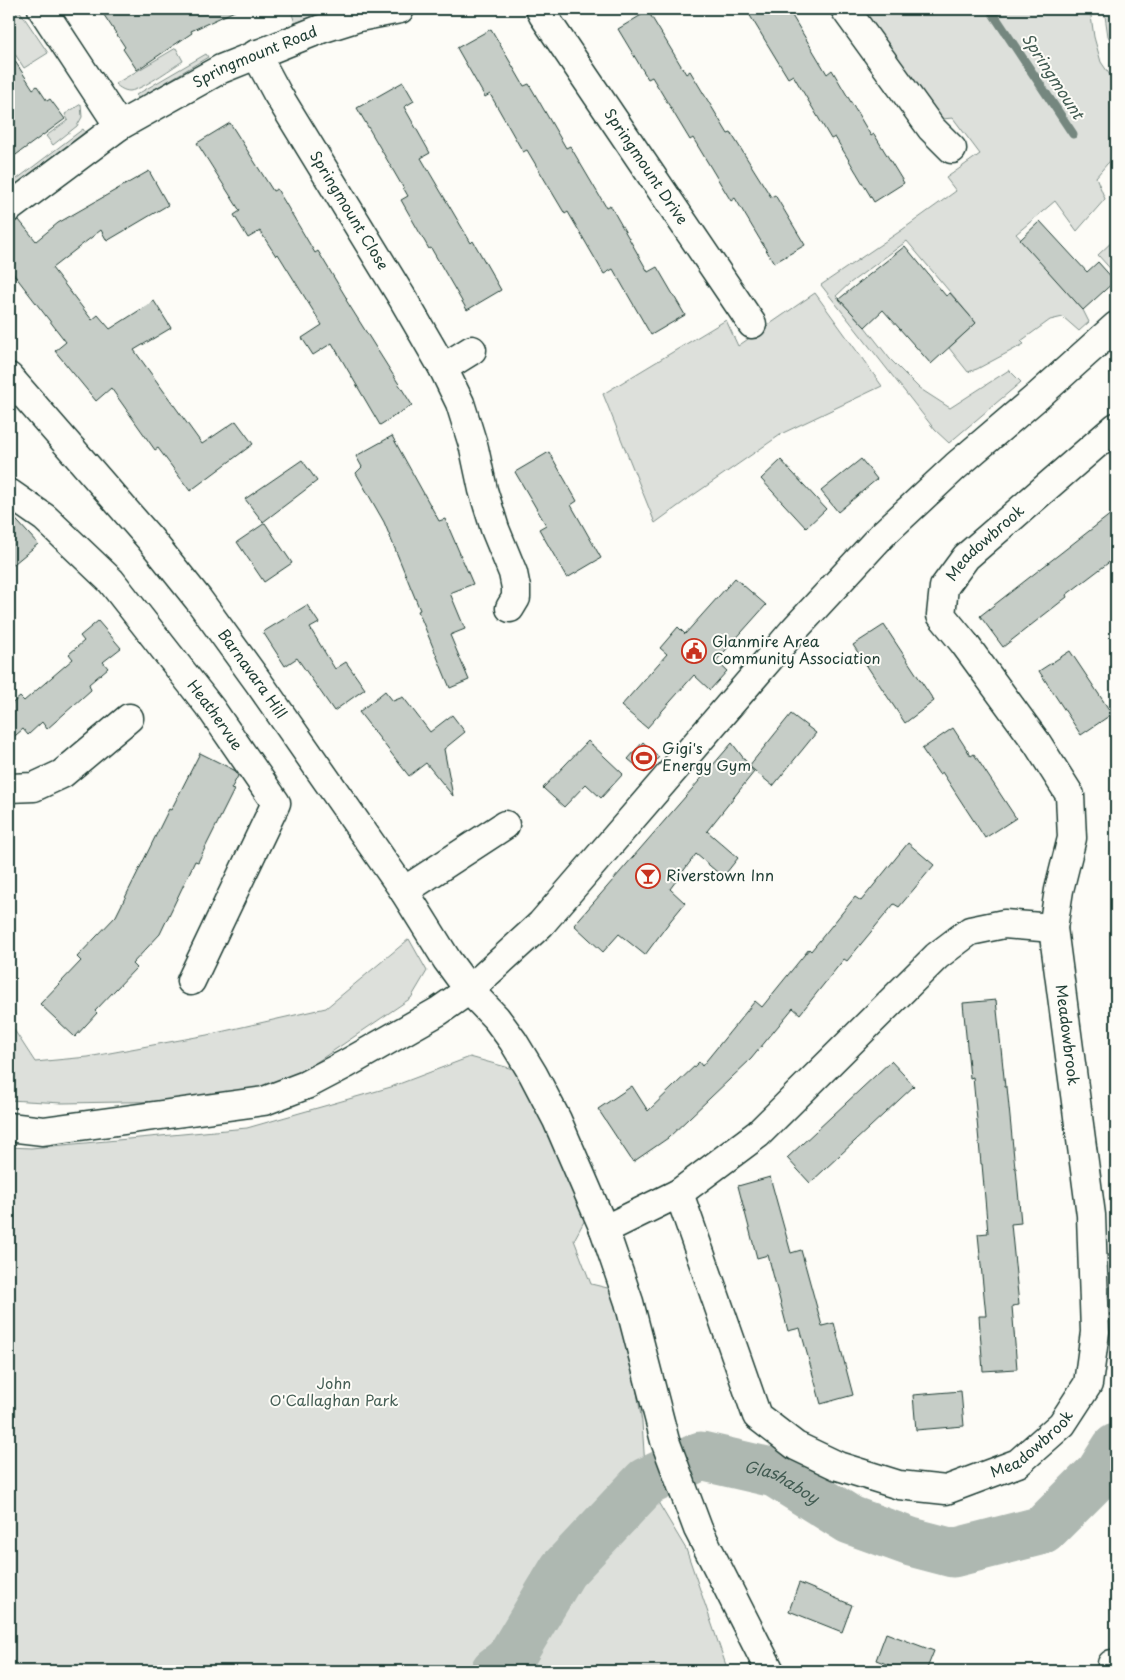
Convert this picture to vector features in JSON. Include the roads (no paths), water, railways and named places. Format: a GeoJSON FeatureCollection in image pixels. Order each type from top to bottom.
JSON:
{"type":"FeatureCollection","features":[{"type":"Feature","properties":{"kind":"street"},"geometry":{"type":"LineString","coordinates":[[42,9],[119,126]]}},
{"type":"Feature","properties":{"kind":"street","name":"Springmount Road"},"geometry":{"type":"LineString","coordinates":[[9,208],[119,126],[220,69],[322,29],[359,17],[400,9]]}},
{"type":"Feature","properties":{"kind":"street","name":"Springmount Drive"},"geometry":{"type":"LineString","coordinates":[[540,9],[752,324]]}},
{"type":"Feature","properties":{"kind":"street"},"geometry":{"type":"LineString","coordinates":[[845,9],[931,128],[952,149]]}},
{"type":"Feature","properties":{"kind":"street","name":"Springmount Close"},"geometry":{"type":"LineString","coordinates":[[256,54],[277,93],[443,368],[460,403],[474,448],[494,529],[513,573],[516,598],[510,608]]}},
{"type":"Feature","properties":{"kind":"street"},"geometry":{"type":"LineString","coordinates":[[9,1127],[43,1131],[264,1101],[306,1085],[346,1064],[439,1011],[469,990],[541,924],[794,630],[882,534],[956,466],[1116,326]]}},
{"type":"Feature","properties":{"kind":"street"},"geometry":{"type":"LineString","coordinates":[[443,368],[472,350]]}},
{"type":"Feature","properties":{"kind":"street","name":"Barnavara Hill"},"geometry":{"type":"LineString","coordinates":[[9,377],[150,539],[198,600],[259,683],[404,891],[447,960],[469,990],[496,1018],[513,1041],[533,1074],[557,1120],[604,1229],[629,1302],[664,1441],[698,1529],[770,1671]]}},
{"type":"Feature","properties":{"kind":"street","name":"Meadowbrook"},"geometry":{"type":"LineString","coordinates":[[679,1193],[756,1416],[796,1446],[838,1466],[899,1485],[946,1490],[1018,1463],[1062,1424],[1088,1384],[1095,1332],[1091,1215],[1053,928],[1059,890],[1072,838],[1070,795],[1037,742],[964,643],[940,615],[944,587],[966,556],[1116,427]]}},
{"type":"Feature","properties":{"kind":"street","name":"Heathervue"},"geometry":{"type":"LineString","coordinates":[[9,493],[45,518],[111,580],[212,710],[276,802],[191,980]]}},
{"type":"Feature","properties":{"kind":"street"},"geometry":{"type":"LineString","coordinates":[[9,788],[34,787],[62,774],[129,718]]}},
{"type":"Feature","properties":{"kind":"street"},"geometry":{"type":"LineString","coordinates":[[404,891],[504,825]]}},
{"type":"Feature","properties":{"kind":"street"},"geometry":{"type":"LineString","coordinates":[[604,1229],[679,1193],[758,1134],[937,956],[970,931],[1004,924],[1053,928]]}},
{"type":"Feature","properties":{"kind":"waterway","name":"Springmount"},"geometry":{"type":"LineString","coordinates":[[990,9],[1073,134]]}},
{"type":"Feature","properties":{"kind":"waterway","name":"Glashaboy"},"geometry":{"type":"LineString","coordinates":[[495,1671],[509,1660],[563,1570],[646,1482],[701,1456],[775,1473],[850,1520],[911,1542],[953,1553],[1043,1530],[1100,1473],[1116,1448]]}},
{"type":"Feature","properties":{"kind":"place","name":"Glanmire Area Community Association"},"geometry":{"type":"Point","coordinates":[694,651]}},
{"type":"Feature","properties":{"kind":"place","name":"Gigi's Energy Gym"},"geometry":{"type":"Point","coordinates":[644,758]}},
{"type":"Feature","properties":{"kind":"place","name":"Riverstown Inn"},"geometry":{"type":"Point","coordinates":[648,876]}},
{"type":"Feature","properties":{"kind":"park label","name":"John O'Callaghan Park"},"geometry":{"type":"Point","coordinates":[334,1392]}}]}
